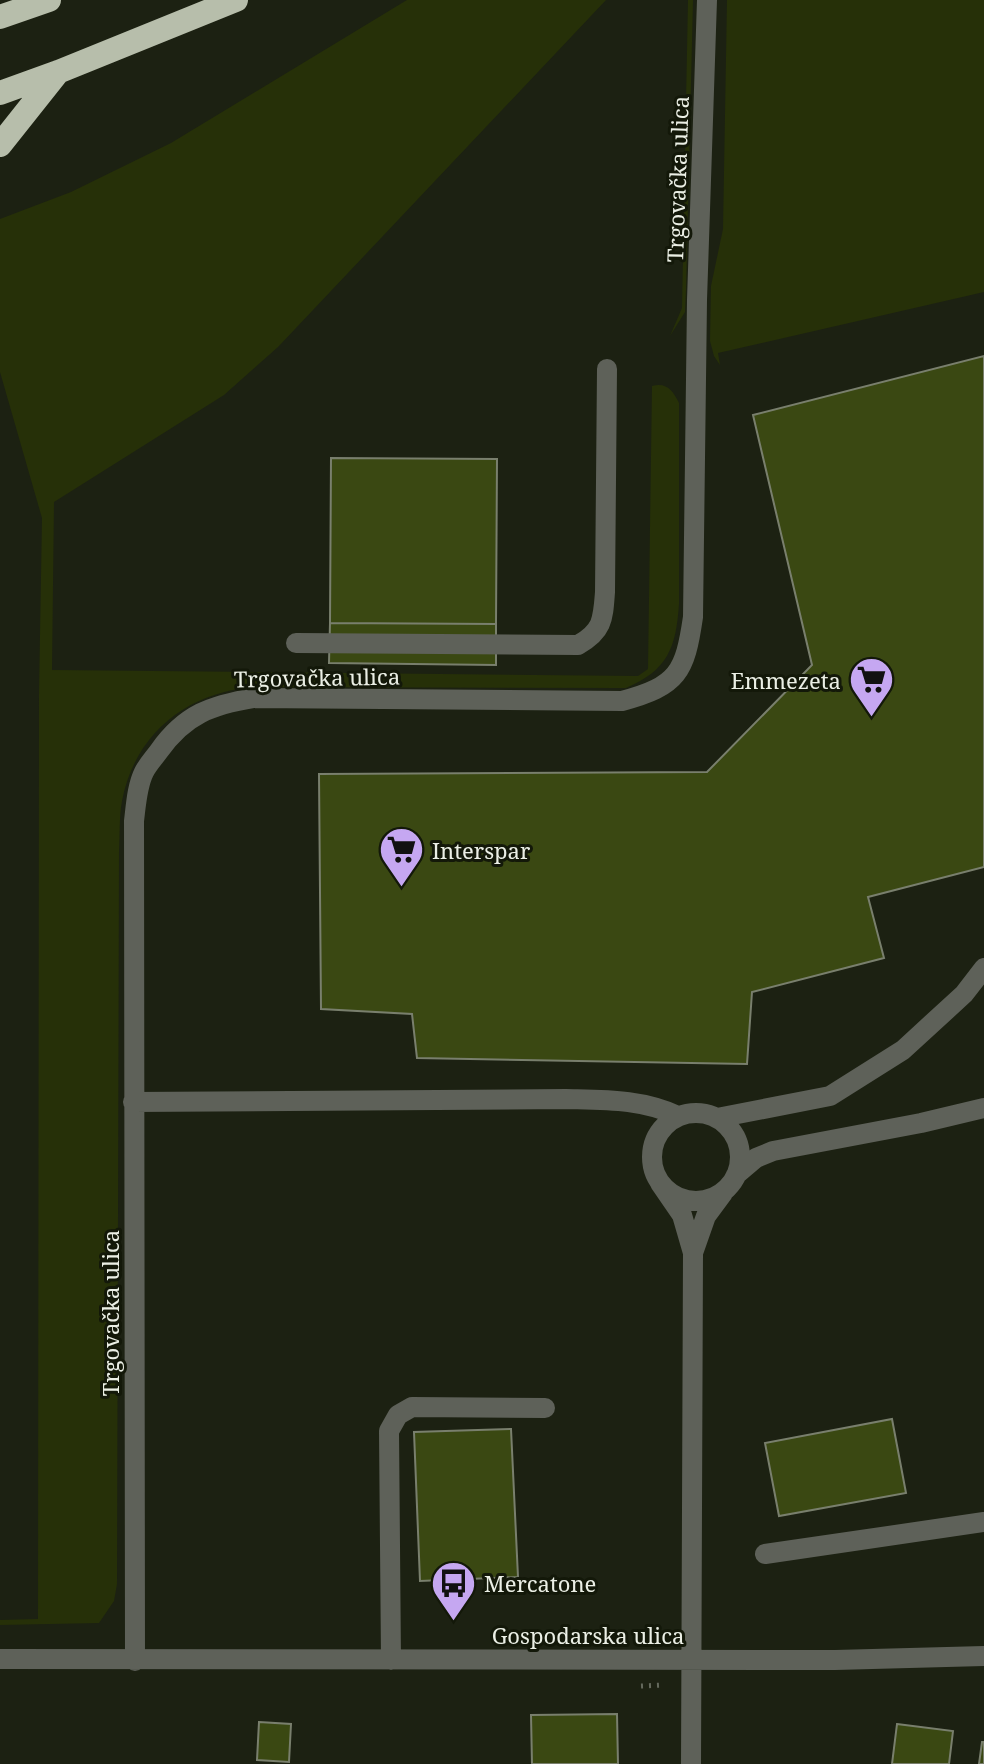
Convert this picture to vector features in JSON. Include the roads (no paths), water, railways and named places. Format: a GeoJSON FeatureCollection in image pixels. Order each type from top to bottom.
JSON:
{"type":"FeatureCollection","features":[{"type":"Feature","properties":{"kind":"highway"},"geometry":{"type":"LineString","coordinates":[[0,17],[49,0]]}},
{"type":"Feature","properties":{"kind":"highway"},"geometry":{"type":"LineString","coordinates":[[0,93],[236,0]]}},
{"type":"Feature","properties":{"kind":"highway"},"geometry":{"type":"LineString","coordinates":[[0,145],[58,72]]}},
{"type":"Feature","properties":{"kind":"street","name":"Trgovačka ulica"},"geometry":{"type":"LineString","coordinates":[[135,1661],[134,821],[144,771],[182,726],[198,713],[220,704],[254,698],[622,701],[653,693],[668,683],[680,669],[688,651],[693,617],[697,300],[707,0]]}},
{"type":"Feature","properties":{"kind":"street"},"geometry":{"type":"LineString","coordinates":[[296,643],[578,645],[592,637],[603,621],[605,592],[607,369]]}},
{"type":"Feature","properties":{"kind":"street"},"geometry":{"type":"LineString","coordinates":[[717,1118],[830,1096],[903,1050],[964,994],[984,968]]}},
{"type":"Feature","properties":{"kind":"street"},"geometry":{"type":"LineString","coordinates":[[133,1102],[566,1099],[634,1101],[678,1116],[704,1113],[717,1118],[735,1136],[739,1149],[733,1180],[706,1216],[693,1253]]}},
{"type":"Feature","properties":{"kind":"street"},"geometry":{"type":"LineString","coordinates":[[660,1183],[669,1192],[694,1201],[719,1195],[756,1158],[773,1151],[984,1108]]}},
{"type":"Feature","properties":{"kind":"street"},"geometry":{"type":"LineString","coordinates":[[678,1116],[658,1133],[651,1158],[660,1183],[682,1215],[693,1253],[691,1764]]}},
{"type":"Feature","properties":{"kind":"street"},"geometry":{"type":"LineString","coordinates":[[391,1660],[389,1431],[398,1415],[412,1407],[545,1408]]}},
{"type":"Feature","properties":{"kind":"street"},"geometry":{"type":"LineString","coordinates":[[765,1554],[984,1522]]}},
{"type":"Feature","properties":{"kind":"street","name":"Gospodarska ulica"},"geometry":{"type":"LineString","coordinates":[[0,1659],[835,1660],[984,1656]]}},
{"type":"Feature","properties":{"kind":"place","name":"Emmezeta"},"geometry":{"type":"Point","coordinates":[872,719]}},
{"type":"Feature","properties":{"kind":"place","name":"Interspar"},"geometry":{"type":"Point","coordinates":[401,889]}},
{"type":"Feature","properties":{"kind":"place","name":"Mercatone"},"geometry":{"type":"Point","coordinates":[453,1622]}}]}
